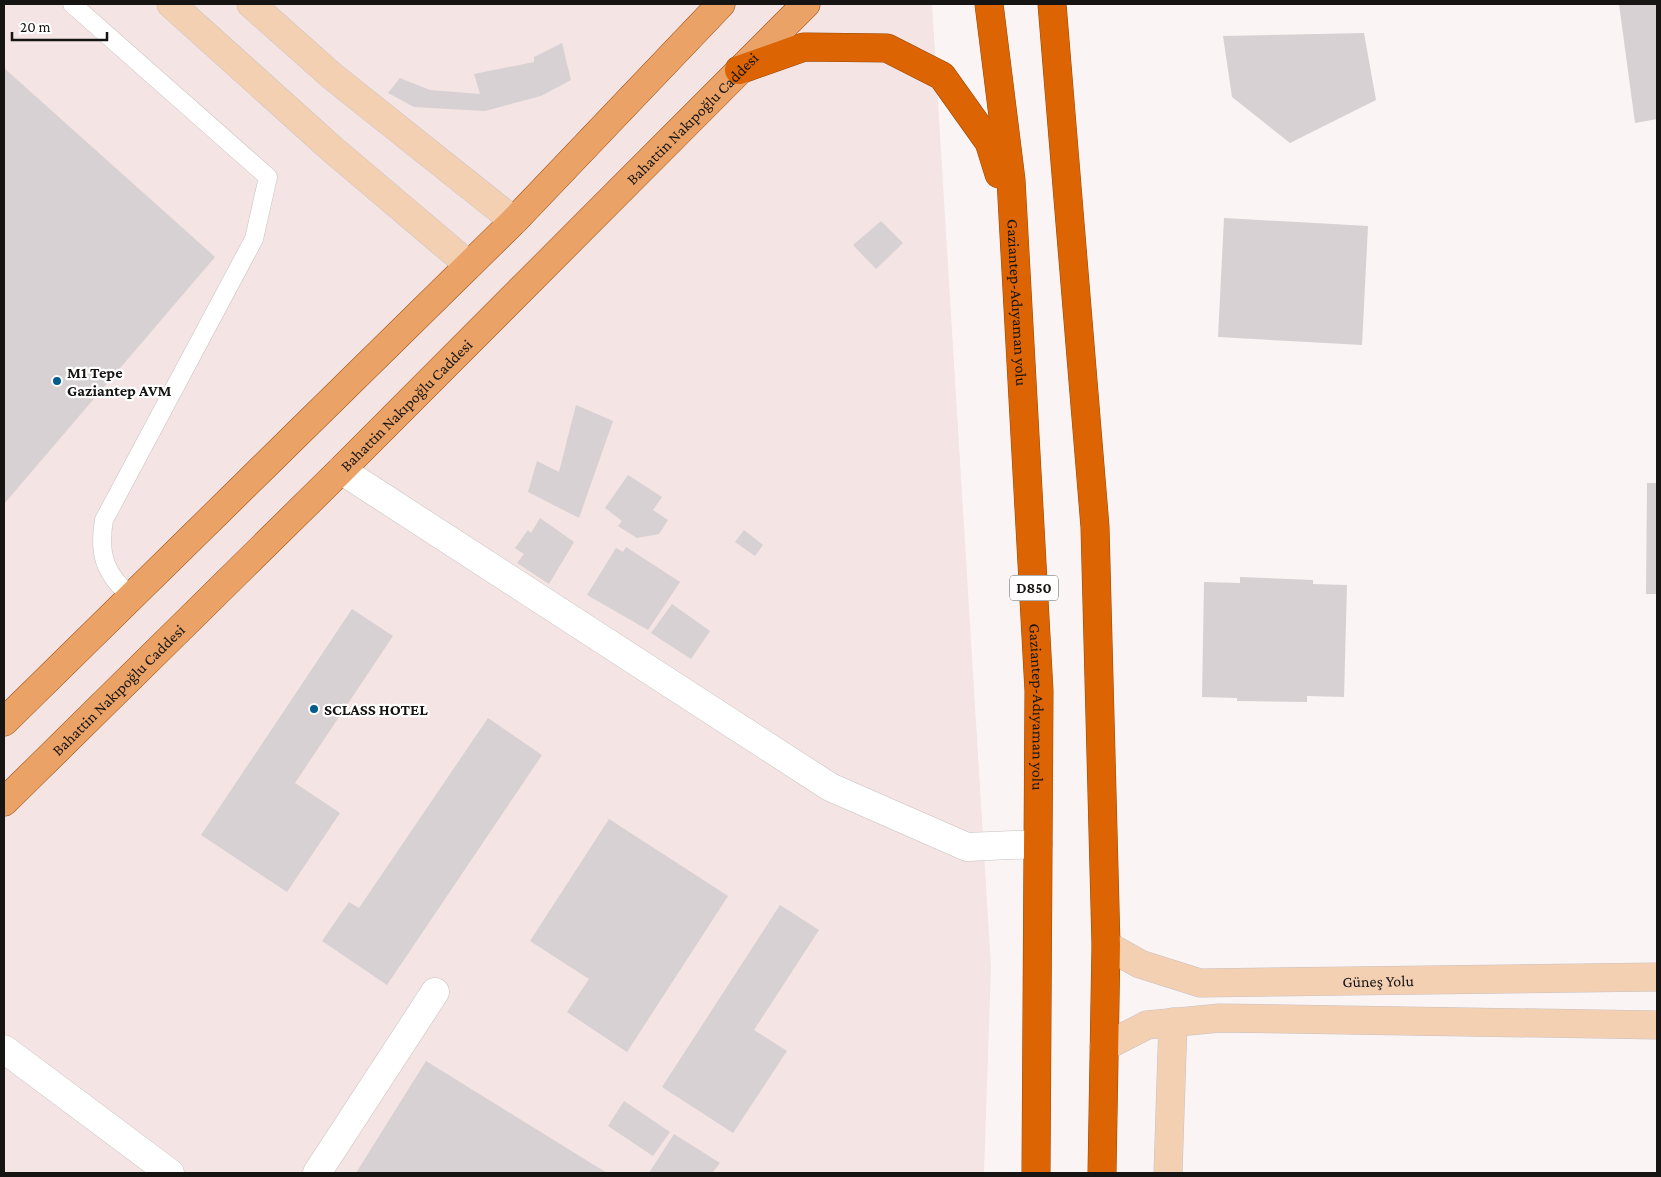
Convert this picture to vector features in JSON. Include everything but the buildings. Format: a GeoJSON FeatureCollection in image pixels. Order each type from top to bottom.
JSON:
{"type":"FeatureCollection","features":[{"type":"Feature","properties":{"kind":"highway","name":"Gaziantep-Adıyaman yolu"},"geometry":{"type":"LineString","coordinates":[[989,4],[1011,180],[1039,691],[1036,1173]]}},
{"type":"Feature","properties":{"kind":"highway"},"geometry":{"type":"LineString","coordinates":[[1052,4],[1095,527],[1106,945],[1102,1173]]}},
{"type":"Feature","properties":{"kind":"highway"},"geometry":{"type":"LineString","coordinates":[[739,70],[804,47],[887,48],[942,76],[989,142],[1013,218]]}},
{"type":"Feature","properties":{"kind":"main road"},"geometry":{"type":"LineString","coordinates":[[4,722],[514,221],[721,4]]}},
{"type":"Feature","properties":{"kind":"main road","name":"Bahattin Nakıpoğlu Caddesi"},"geometry":{"type":"LineString","coordinates":[[4,802],[341,470],[806,4]]}},
{"type":"Feature","properties":{"kind":"street"},"geometry":{"type":"LineString","coordinates":[[171,4],[332,149],[470,265]]}},
{"type":"Feature","properties":{"kind":"street"},"geometry":{"type":"LineString","coordinates":[[251,4],[332,76],[514,221]]}},
{"type":"Feature","properties":{"kind":"street"},"geometry":{"type":"LineString","coordinates":[[341,470],[830,787],[967,846],[1038,844]]}},
{"type":"Feature","properties":{"kind":"street","name":"Güneş Yolu"},"geometry":{"type":"LineString","coordinates":[[1106,945],[1140,964],[1200,983],[1657,977]]}},
{"type":"Feature","properties":{"kind":"street"},"geometry":{"type":"LineString","coordinates":[[317,1173],[435,992]]}},
{"type":"Feature","properties":{"kind":"street"},"geometry":{"type":"LineString","coordinates":[[1104,1047],[1147,1025],[1220,1018],[1657,1025]]}},
{"type":"Feature","properties":{"kind":"street"},"geometry":{"type":"LineString","coordinates":[[1168,1173],[1173,1022]]}},
{"type":"Feature","properties":{"kind":"street"},"geometry":{"type":"LineString","coordinates":[[4,1050],[170,1173]]}},
{"type":"Feature","properties":{"kind":"lane"},"geometry":{"type":"LineString","coordinates":[[72,4],[268,177],[254,239],[104,520],[101,536],[102,553],[106,566],[121,588],[132,597]]}},
{"type":"Feature","properties":{"kind":"shaded area"},"geometry":{"type":"Polygon","coordinates":[[[4,4],[932,4],[991,967],[984,1173],[4,1173],[4,4]]]}},
{"type":"Feature","properties":{"kind":"place","name":"M1 Tepe Gaziantep AVM"},"geometry":{"type":"Point","coordinates":[57,381]}},
{"type":"Feature","properties":{"kind":"place","name":"SCLASS HOTEL"},"geometry":{"type":"Point","coordinates":[314,709]}}]}
